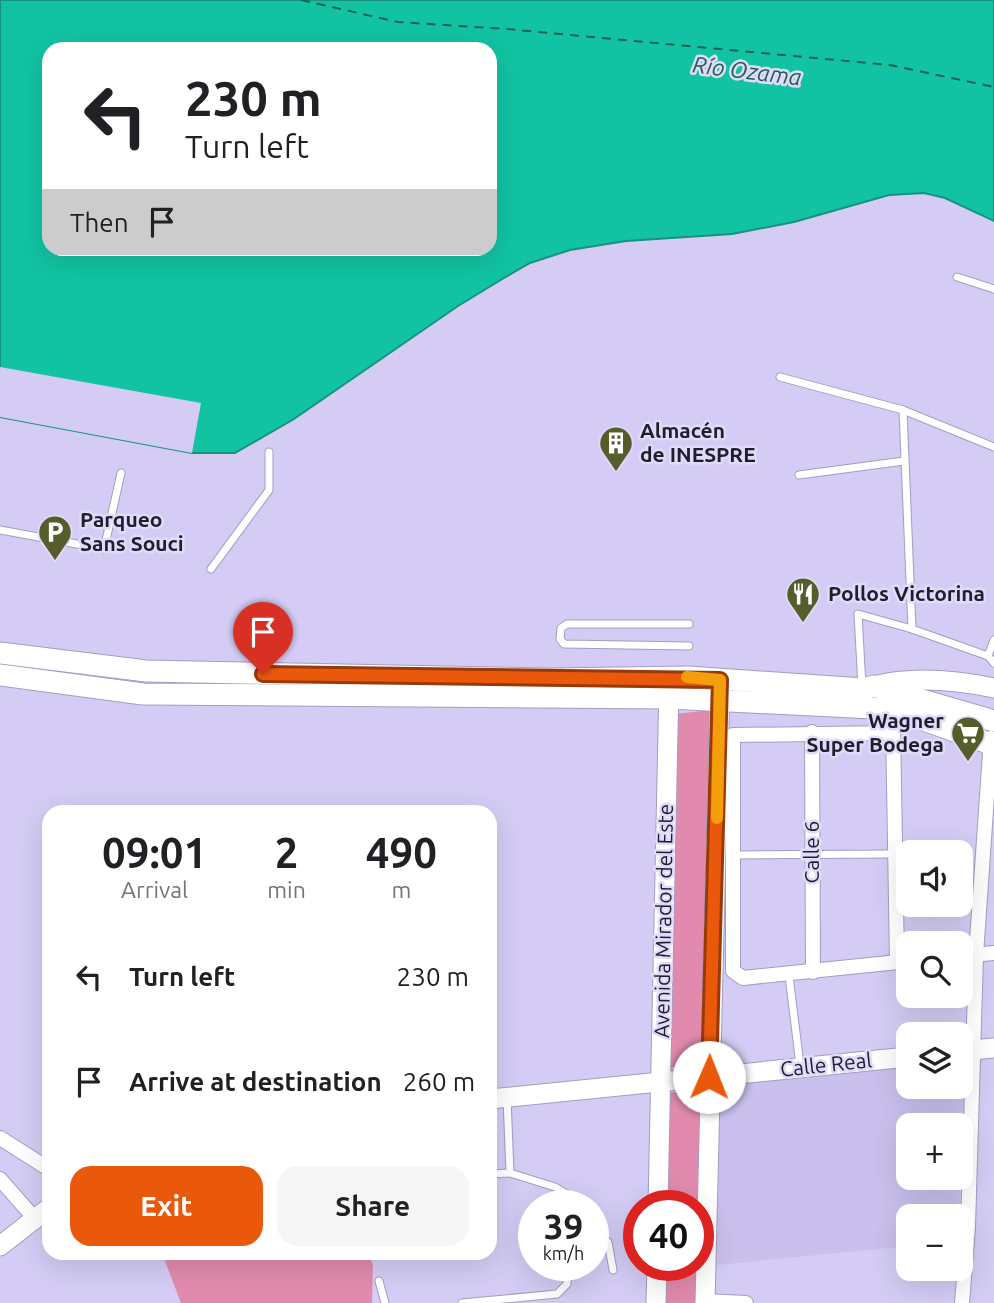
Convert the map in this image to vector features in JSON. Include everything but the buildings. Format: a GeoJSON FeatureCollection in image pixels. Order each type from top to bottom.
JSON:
{"type":"FeatureCollection","features":[{"type":"Feature","properties":{"kind":"main road"},"geometry":{"type":"LineString","coordinates":[[0,653],[125,670],[720,690],[868,687],[994,720]]}},
{"type":"Feature","properties":{"kind":"main road"},"geometry":{"type":"LineString","coordinates":[[0,675],[121,693],[669,688]]}},
{"type":"Feature","properties":{"kind":"main road"},"geometry":{"type":"LineString","coordinates":[[720,690],[893,709],[992,745]]}},
{"type":"Feature","properties":{"kind":"street"},"geometry":{"type":"LineString","coordinates":[[868,687],[895,681],[923,681],[994,688]]}},
{"type":"Feature","properties":{"kind":"street","name":"Avenida Mirador del Este"},"geometry":{"type":"LineString","coordinates":[[658,1190],[669,688]]}},
{"type":"Feature","properties":{"kind":"street"},"geometry":{"type":"LineString","coordinates":[[720,690],[705,1302],[746,1303]]}},
{"type":"Feature","properties":{"kind":"street"},"geometry":{"type":"LineString","coordinates":[[893,709],[894,854],[900,931]]}},
{"type":"Feature","properties":{"kind":"street"},"geometry":{"type":"LineString","coordinates":[[962,1303],[976,1050],[976,955],[994,720]]}},
{"type":"Feature","properties":{"kind":"street","name":"Calle 6"},"geometry":{"type":"LineString","coordinates":[[811,732],[813,972]]}},
{"type":"Feature","properties":{"kind":"street"},"geometry":{"type":"LineString","coordinates":[[893,733],[733,735],[733,971],[743,978],[789,976],[896,963]]}},
{"type":"Feature","properties":{"kind":"street"},"geometry":{"type":"LineString","coordinates":[[973,955],[994,953]]}},
{"type":"Feature","properties":{"kind":"street","name":"Calle Real"},"geometry":{"type":"LineString","coordinates":[[498,1098],[896,1058]]}},
{"type":"Feature","properties":{"kind":"street"},"geometry":{"type":"LineString","coordinates":[[0,1138],[42,1165]]}},
{"type":"Feature","properties":{"kind":"street"},"geometry":{"type":"LineString","coordinates":[[0,1179],[42,1214],[0,1246]]}},
{"type":"Feature","properties":{"kind":"street"},"geometry":{"type":"LineString","coordinates":[[656,1303],[657,1281]]}},
{"type":"Feature","properties":{"kind":"lane"},"geometry":{"type":"LineString","coordinates":[[957,277],[994,289]]}},
{"type":"Feature","properties":{"kind":"lane"},"geometry":{"type":"LineString","coordinates":[[780,377],[903,410],[994,447]]}},
{"type":"Feature","properties":{"kind":"lane"},"geometry":{"type":"LineString","coordinates":[[903,410],[912,629]]}},
{"type":"Feature","properties":{"kind":"lane"},"geometry":{"type":"LineString","coordinates":[[211,569],[269,490],[269,452]]}},
{"type":"Feature","properties":{"kind":"lane"},"geometry":{"type":"LineString","coordinates":[[799,475],[904,461]]}},
{"type":"Feature","properties":{"kind":"lane"},"geometry":{"type":"LineString","coordinates":[[0,530],[104,549],[121,473]]}},
{"type":"Feature","properties":{"kind":"lane"},"geometry":{"type":"LineString","coordinates":[[868,687],[858,614],[912,629],[988,656],[994,663]]}},
{"type":"Feature","properties":{"kind":"lane"},"geometry":{"type":"LineString","coordinates":[[689,624],[567,624],[561,628],[560,639],[564,644],[689,646]]}},
{"type":"Feature","properties":{"kind":"lane"},"geometry":{"type":"LineString","coordinates":[[988,656],[994,640]]}},
{"type":"Feature","properties":{"kind":"lane"},"geometry":{"type":"LineString","coordinates":[[121,693],[125,670]]}},
{"type":"Feature","properties":{"kind":"lane"},"geometry":{"type":"LineString","coordinates":[[733,855],[894,854]]}},
{"type":"Feature","properties":{"kind":"lane"},"geometry":{"type":"LineString","coordinates":[[789,976],[800,1068]]}},
{"type":"Feature","properties":{"kind":"lane"},"geometry":{"type":"LineString","coordinates":[[498,1098],[510,1173]]}},
{"type":"Feature","properties":{"kind":"lane"},"geometry":{"type":"LineString","coordinates":[[497,1174],[510,1173],[560,1190]]}},
{"type":"Feature","properties":{"kind":"lane"},"geometry":{"type":"LineString","coordinates":[[609,1248],[613,1270]]}},
{"type":"Feature","properties":{"kind":"lane"},"geometry":{"type":"LineString","coordinates":[[379,1281],[385,1303]]}},
{"type":"Feature","properties":{"kind":"lane"},"geometry":{"type":"LineString","coordinates":[[462,1303],[557,1294],[567,1281]]}},
{"type":"Feature","properties":{"kind":"shaded area"},"geometry":{"type":"Polygon","coordinates":[[[711,710],[703,1064],[664,1068],[674,714],[711,710]]]}},
{"type":"Feature","properties":{"kind":"shaded area"},"geometry":{"type":"Polygon","coordinates":[[[896,1067],[896,1099],[964,1099],[964,1113],[896,1113],[896,1190],[960,1190],[960,1204],[896,1204],[896,1247],[714,1265],[714,1190],[710,1190],[713,1085],[896,1067]]]}},
{"type":"Feature","properties":{"kind":"shaded area"},"geometry":{"type":"Polygon","coordinates":[[[702,1088],[699,1190],[663,1190],[663,1094],[702,1088]]]}},
{"type":"Feature","properties":{"kind":"shaded area"},"geometry":{"type":"Polygon","coordinates":[[[371,1260],[372,1303],[181,1303],[165,1261],[371,1260]]]}},
{"type":"Feature","properties":{"kind":"shaded area"},"geometry":{"type":"Polygon","coordinates":[[[661,1281],[697,1281],[696,1303],[660,1303],[661,1281]]]}},
{"type":"Feature","properties":{"kind":"water","name":"Río Ozama"},"geometry":{"type":"Polygon","coordinates":[[[0,0],[994,0],[994,221],[945,198],[924,193],[889,195],[794,222],[732,234],[626,241],[570,250],[530,263],[504,278],[458,306],[294,419],[235,453],[192,453],[0,417],[0,0]]]}},
{"type":"Feature","properties":{"kind":"pier"},"geometry":{"type":"Polygon","coordinates":[[[0,367],[201,403],[192,453],[0,417],[0,367]]]}},
{"type":"Feature","properties":{"kind":"ferry route"},"geometry":{"type":"LineString","coordinates":[[301,0],[398,22],[507,29],[890,65],[994,87]]}},
{"type":"Feature","properties":{"kind":"slow traffic"},"geometry":{"type":"LineString","coordinates":[[687,677],[720,680],[717,818]]}},
{"type":"Feature","properties":{"kind":"place","name":"Almacén de INESPRE"},"geometry":{"type":"Point","coordinates":[616,473]}},
{"type":"Feature","properties":{"kind":"place","name":"Parqueo Sans Souci"},"geometry":{"type":"Point","coordinates":[55,562]}},
{"type":"Feature","properties":{"kind":"place","name":"Pollos Victorina"},"geometry":{"type":"Point","coordinates":[803,624]}},
{"type":"Feature","properties":{"kind":"place","name":"Wagner Super Bodega"},"geometry":{"type":"Point","coordinates":[968,763]}},
{"type":"Feature","properties":{"kind":"route"},"geometry":{"type":"LineString","coordinates":[[263,674],[550,679],[689,677],[720,680],[709,1077]]}}]}
